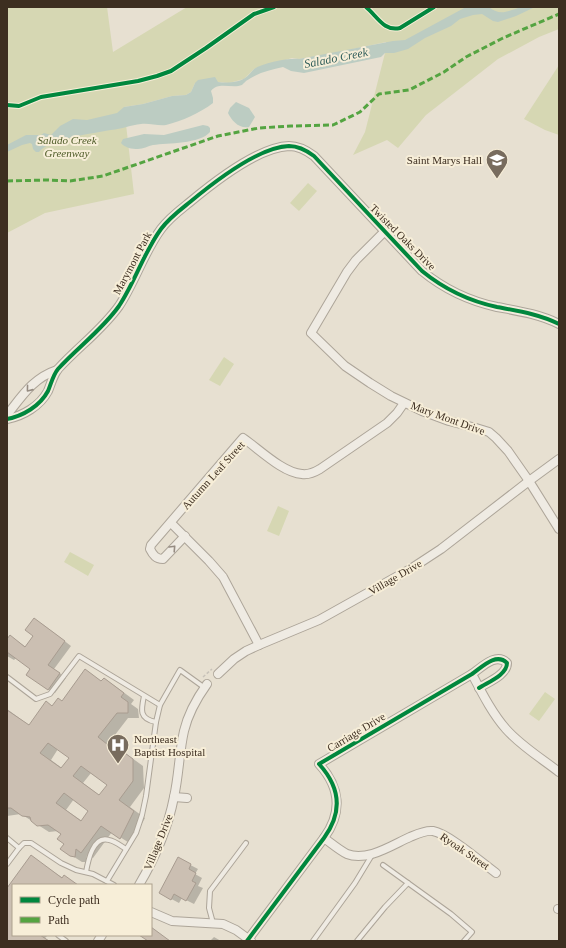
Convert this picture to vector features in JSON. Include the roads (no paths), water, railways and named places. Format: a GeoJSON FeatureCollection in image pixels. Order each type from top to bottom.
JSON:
{"type":"FeatureCollection","features":[{"type":"Feature","properties":{"kind":"street","name":"Marymont Park"},"geometry":{"type":"LineString","coordinates":[[7,420],[16,417],[34,407],[42,400],[57,370],[109,320],[120,305],[156,236],[165,224],[199,194],[230,170],[273,149],[290,146],[298,147],[308,151],[314,156],[350,196]]}},
{"type":"Feature","properties":{"kind":"street","name":"Twisted Oaks Drive"},"geometry":{"type":"LineString","coordinates":[[350,196],[422,271],[452,292],[495,307],[538,315],[559,324]]}},
{"type":"Feature","properties":{"kind":"street","name":"Mary Mont Drive"},"geometry":{"type":"LineString","coordinates":[[385,232],[356,260],[347,272],[311,333],[345,366],[380,390],[435,416],[489,432],[502,442],[529,481],[559,529]]}},
{"type":"Feature","properties":{"kind":"street","name":"Marymont Park"},"geometry":{"type":"LineString","coordinates":[[7,415],[35,381],[45,374],[57,370]]}},
{"type":"Feature","properties":{"kind":"street","name":"Autumn Leaf Street"},"geometry":{"type":"LineString","coordinates":[[185,536],[163,559],[156,557],[150,549],[151,544],[171,523],[243,438],[286,469],[297,473],[309,474],[320,469],[387,423],[397,413],[404,402]]}},
{"type":"Feature","properties":{"kind":"street","name":"Village Drive"},"geometry":{"type":"LineString","coordinates":[[218,674],[234,659],[259,644],[319,620],[412,568],[441,549],[529,481],[559,460]]}},
{"type":"Feature","properties":{"kind":"street"},"geometry":{"type":"LineString","coordinates":[[171,523],[223,577],[259,644]]}},
{"type":"Feature","properties":{"kind":"street","name":"Carriage Drive"},"geometry":{"type":"LineString","coordinates":[[249,940],[329,832],[335,817],[337,799],[332,781],[319,764],[472,674],[494,659],[500,658],[507,663],[507,668],[504,672],[479,688]]}},
{"type":"Feature","properties":{"kind":"street"},"geometry":{"type":"LineString","coordinates":[[472,674],[497,718],[506,729],[527,749],[559,772]]}},
{"type":"Feature","properties":{"kind":"street","name":"Village Drive"},"geometry":{"type":"LineString","coordinates":[[140,884],[168,824],[174,797],[184,730],[192,710],[206,686]]}},
{"type":"Feature","properties":{"kind":"street"},"geometry":{"type":"LineString","coordinates":[[174,797],[187,798]]}},
{"type":"Feature","properties":{"kind":"street","name":"Ryoak Street"},"geometry":{"type":"LineString","coordinates":[[324,838],[346,854],[362,856],[373,853],[414,835],[426,831],[432,831],[447,836],[496,873]]}},
{"type":"Feature","properties":{"kind":"street"},"geometry":{"type":"LineString","coordinates":[[152,912],[172,921],[223,924],[249,940]]}},
{"type":"Feature","properties":{"kind":"lane"},"geometry":{"type":"LineString","coordinates":[[7,677],[36,699],[50,694],[79,656],[160,705]]}},
{"type":"Feature","properties":{"kind":"lane"},"geometry":{"type":"LineString","coordinates":[[107,881],[136,833],[142,815],[156,722],[160,705],[180,670],[206,686]]}},
{"type":"Feature","properties":{"kind":"lane"},"geometry":{"type":"LineString","coordinates":[[144,696],[142,715],[147,720],[156,722]]}},
{"type":"Feature","properties":{"kind":"lane"},"geometry":{"type":"LineString","coordinates":[[7,838],[19,848]]}},
{"type":"Feature","properties":{"kind":"lane"},"geometry":{"type":"LineString","coordinates":[[86,872],[88,859],[93,847],[102,840],[109,840],[126,849]]}},
{"type":"Feature","properties":{"kind":"lane"},"geometry":{"type":"LineString","coordinates":[[7,864],[24,843],[31,843],[61,863],[112,884]]}},
{"type":"Feature","properties":{"kind":"lane"},"geometry":{"type":"LineString","coordinates":[[213,924],[209,908],[210,891],[246,843]]}},
{"type":"Feature","properties":{"kind":"lane"},"geometry":{"type":"LineString","coordinates":[[313,941],[355,883],[373,853]]}},
{"type":"Feature","properties":{"kind":"lane"},"geometry":{"type":"LineString","coordinates":[[383,865],[451,914],[472,932],[464,941]]}},
{"type":"Feature","properties":{"kind":"lane"},"geometry":{"type":"LineString","coordinates":[[357,941],[385,907],[408,883]]}},
{"type":"Feature","properties":{"kind":"lane"},"geometry":{"type":"LineString","coordinates":[[59,938],[66,941]]}},
{"type":"Feature","properties":{"kind":"water","name":"Salado Creek"},"geometry":{"type":"Polygon","coordinates":[[[466,7],[489,7],[497,12],[501,12],[524,7],[535,7],[516,16],[498,22],[493,21],[482,14],[460,19],[451,26],[425,38],[408,49],[394,53],[385,53],[381,57],[304,73],[291,71],[283,67],[259,74],[250,78],[242,85],[217,86],[211,91],[213,103],[191,116],[166,125],[141,124],[84,135],[62,140],[44,147],[39,152],[36,152],[33,149],[32,144],[30,143],[7,152],[7,145],[26,135],[41,135],[44,133],[51,135],[60,126],[73,119],[87,120],[117,113],[124,107],[143,104],[172,96],[186,95],[191,92],[198,80],[215,77],[218,82],[235,82],[245,78],[254,69],[276,61],[299,59],[405,40],[466,7]]]}},
{"type":"Feature","properties":{"kind":"water"},"geometry":{"type":"Polygon","coordinates":[[[236,102],[249,108],[255,117],[249,127],[242,127],[236,124],[228,113],[230,108],[236,102]]]}},
{"type":"Feature","properties":{"kind":"water"},"geometry":{"type":"Polygon","coordinates":[[[203,125],[210,128],[210,132],[199,139],[192,141],[153,145],[142,149],[129,148],[121,143],[123,139],[144,134],[164,135],[203,125]]]}},
{"type":"Feature","properties":{"kind":"place","name":"Saint Marys Hall"},"geometry":{"type":"Point","coordinates":[497,180]}},
{"type":"Feature","properties":{"kind":"place","name":"Northeast Baptist Hospital"},"geometry":{"type":"Point","coordinates":[118,764]}},
{"type":"Feature","properties":{"kind":"park label","name":"Salado Creek Greenway"},"geometry":{"type":"Point","coordinates":[67,146]}}]}
